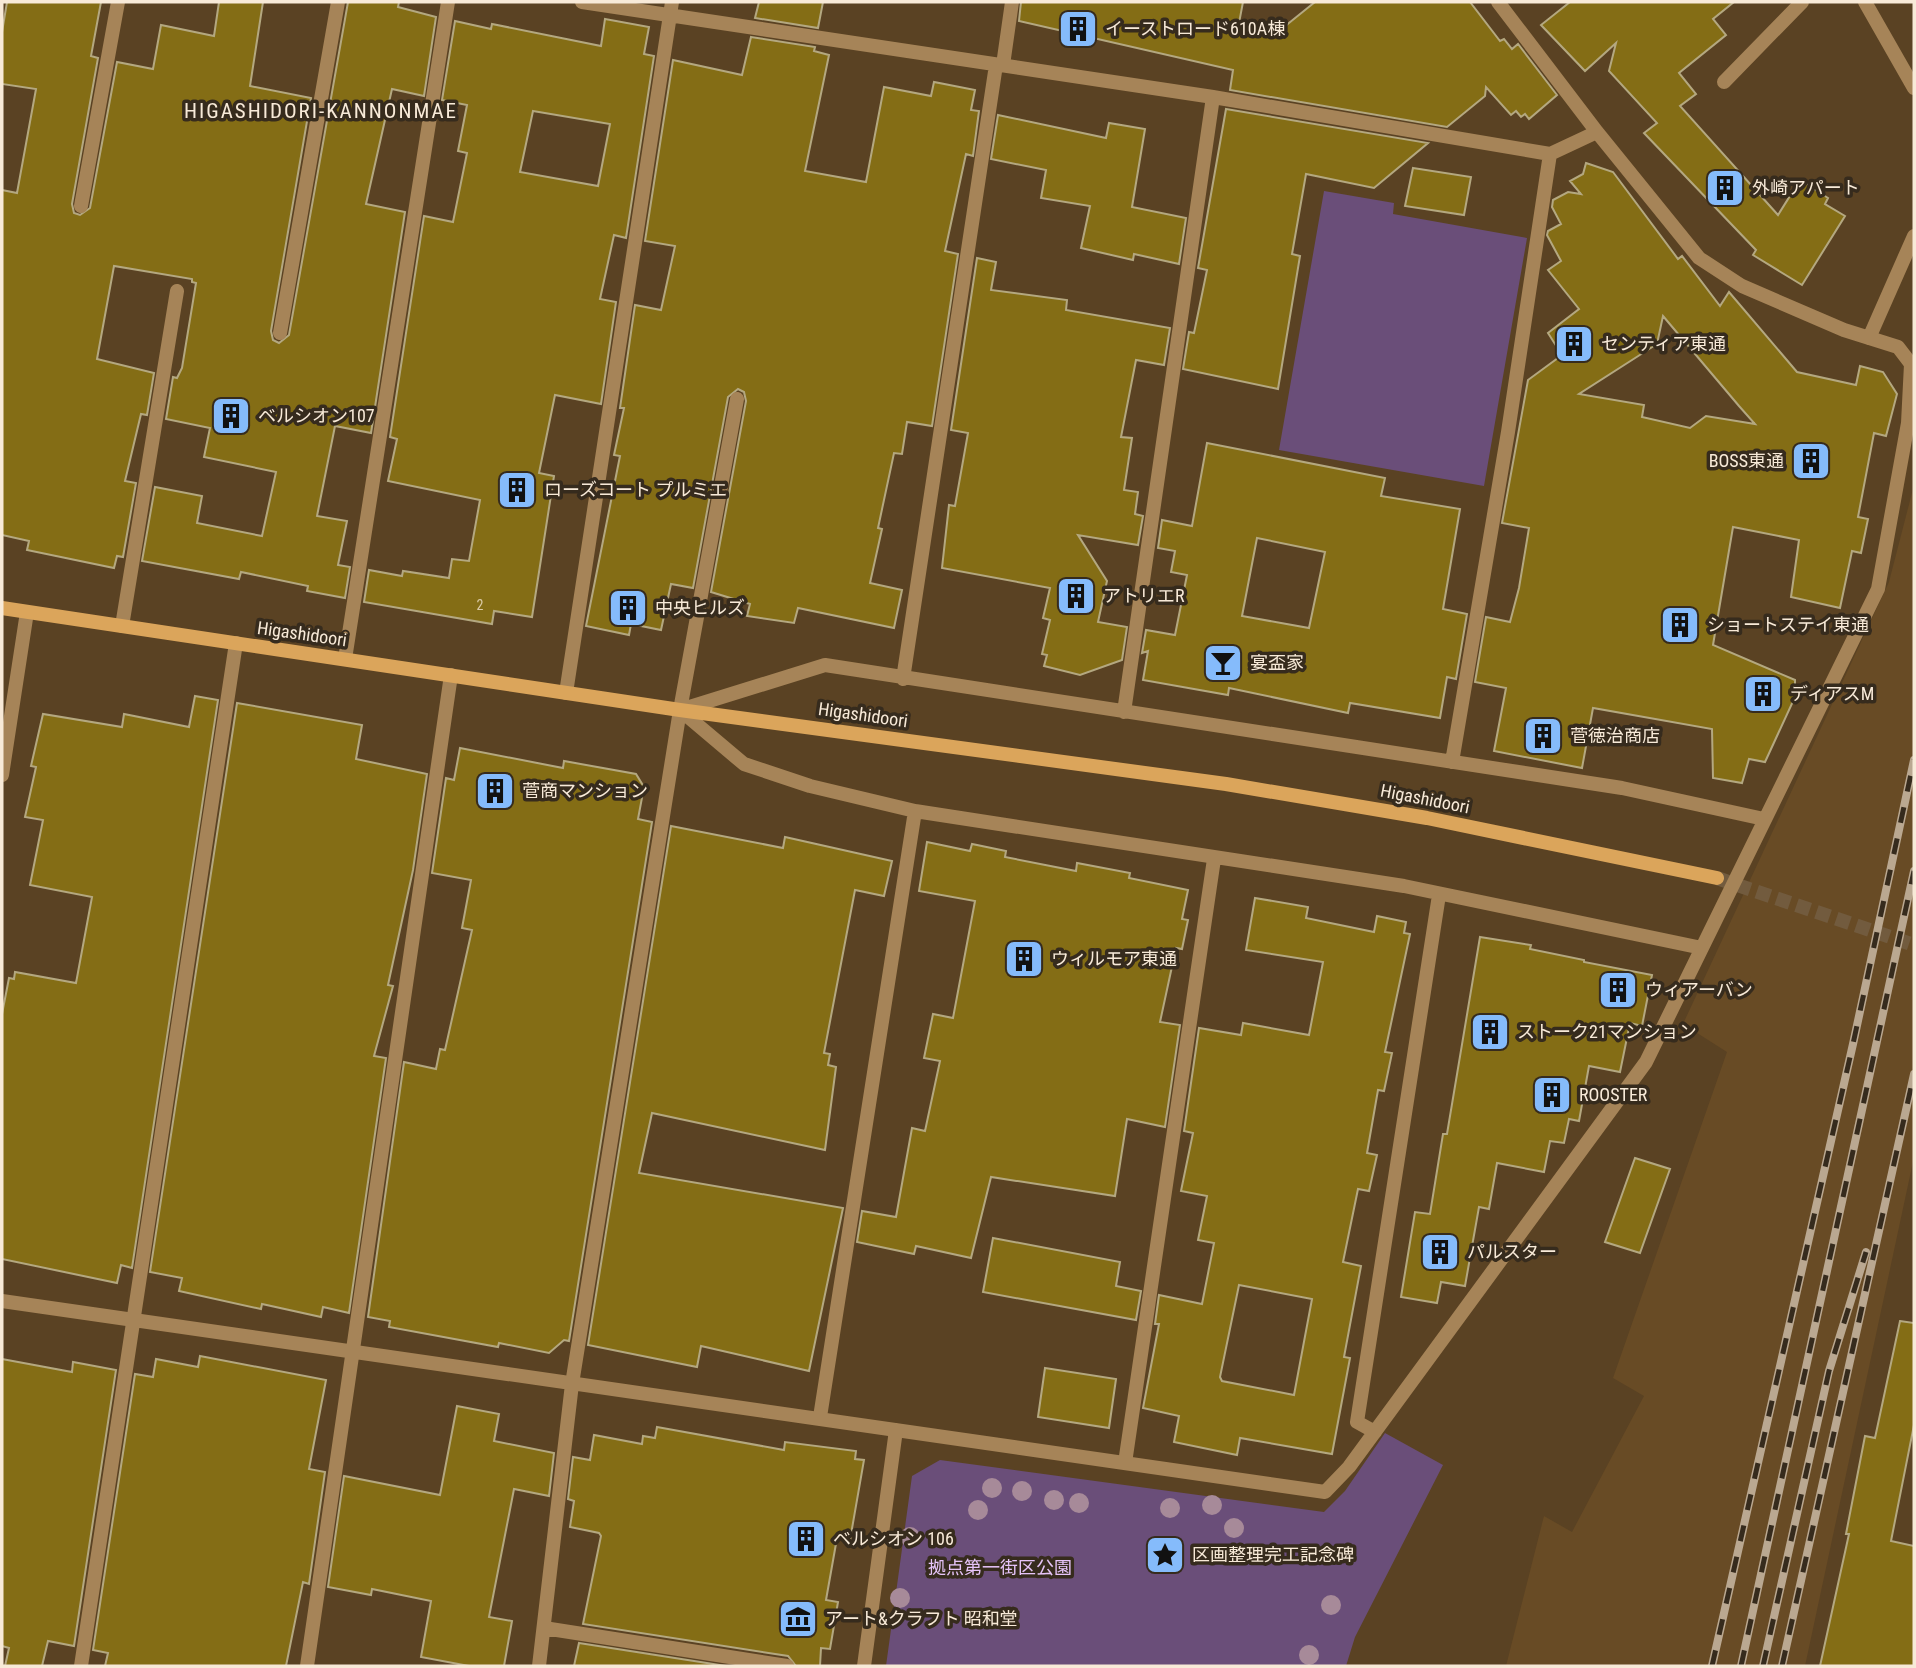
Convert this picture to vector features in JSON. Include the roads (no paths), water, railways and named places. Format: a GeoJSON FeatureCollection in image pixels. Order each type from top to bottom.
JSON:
{"type":"FeatureCollection","features":[{"type":"Feature","properties":{"kind":"street"},"geometry":{"type":"LineString","coordinates":[[81,206],[118,2]]}},
{"type":"Feature","properties":{"kind":"street"},"geometry":{"type":"LineString","coordinates":[[280,333],[338,2]]}},
{"type":"Feature","properties":{"kind":"street"},"geometry":{"type":"LineString","coordinates":[[345,659],[449,2]]}},
{"type":"Feature","properties":{"kind":"street"},"geometry":{"type":"LineString","coordinates":[[582,2],[671,9],[1550,154],[1597,132]]}},
{"type":"Feature","properties":{"kind":"street"},"geometry":{"type":"LineString","coordinates":[[903,679],[999,65],[1012,2]]}},
{"type":"Feature","properties":{"kind":"street"},"geometry":{"type":"LineString","coordinates":[[2,1301],[1325,1492],[1349,1467],[1646,1062],[1878,589],[1909,423],[1911,364],[1898,347],[1869,338],[1742,286],[1699,258],[1597,132],[1498,2]]}},
{"type":"Feature","properties":{"kind":"street"},"geometry":{"type":"LineString","coordinates":[[1724,82],[1802,2]]}},
{"type":"Feature","properties":{"kind":"street"},"geometry":{"type":"LineString","coordinates":[[1865,2],[1914,88]]}},
{"type":"Feature","properties":{"kind":"street"},"geometry":{"type":"LineString","coordinates":[[566,693],[671,9]]}},
{"type":"Feature","properties":{"kind":"street"},"geometry":{"type":"LineString","coordinates":[[1124,712],[1213,97]]}},
{"type":"Feature","properties":{"kind":"street"},"geometry":{"type":"LineString","coordinates":[[1452,762],[1508,432],[1550,154]]}},
{"type":"Feature","properties":{"kind":"street"},"geometry":{"type":"LineString","coordinates":[[1869,338],[1914,236]]}},
{"type":"Feature","properties":{"kind":"street"},"geometry":{"type":"LineString","coordinates":[[122,626],[177,291]]}},
{"type":"Feature","properties":{"kind":"street"},"geometry":{"type":"LineString","coordinates":[[539,1666],[572,1384],[680,710],[737,399]]}},
{"type":"Feature","properties":{"kind":"street","name":"Higashidoori"},"geometry":{"type":"LineString","coordinates":[[2,608],[680,710],[1226,784],[1427,818],[1717,878]]}},
{"type":"Feature","properties":{"kind":"street"},"geometry":{"type":"LineString","coordinates":[[2,775],[27,612]]}},
{"type":"Feature","properties":{"kind":"street"},"geometry":{"type":"LineString","coordinates":[[80,1666],[236,643]]}},
{"type":"Feature","properties":{"kind":"street"},"geometry":{"type":"LineString","coordinates":[[680,710],[825,665],[1622,788],[1764,819]]}},
{"type":"Feature","properties":{"kind":"street"},"geometry":{"type":"LineString","coordinates":[[307,1666],[452,675]]}},
{"type":"Feature","properties":{"kind":"street"},"geometry":{"type":"LineString","coordinates":[[680,710],[744,764],[810,786],[915,811],[1214,859],[1404,886],[1702,947]]}},
{"type":"Feature","properties":{"kind":"street"},"geometry":{"type":"LineString","coordinates":[[820,1418],[915,811]]}},
{"type":"Feature","properties":{"kind":"street"},"geometry":{"type":"LineString","coordinates":[[1125,1463],[1214,859]]}},
{"type":"Feature","properties":{"kind":"street"},"geometry":{"type":"LineString","coordinates":[[1375,1432],[1357,1422],[1439,895]]}},
{"type":"Feature","properties":{"kind":"street"},"geometry":{"type":"LineString","coordinates":[[864,1666],[896,1430]]}},
{"type":"Feature","properties":{"kind":"street"},"geometry":{"type":"LineString","coordinates":[[544,1628],[787,1666]]}},
{"type":"Feature","properties":{"kind":"tunnel"},"geometry":{"type":"LineString","coordinates":[[1717,878],[1914,945]]}},
{"type":"Feature","properties":{"kind":"railway"},"geometry":{"type":"LineString","coordinates":[[1712,1666],[1853,1044],[1914,760]]}},
{"type":"Feature","properties":{"kind":"railway"},"geometry":{"type":"LineString","coordinates":[[1741,1666],[1914,871]]}},
{"type":"Feature","properties":{"kind":"railway"},"geometry":{"type":"LineString","coordinates":[[1782,1666],[1914,1074]]}},
{"type":"Feature","properties":{"kind":"railway"},"geometry":{"type":"LineString","coordinates":[[1763,1666],[1829,1371],[1866,1252]]}},
{"type":"Feature","properties":{"kind":"place","name":"イーストロード610A棟"},"geometry":{"type":"Point","coordinates":[1078,29]}},
{"type":"Feature","properties":{"kind":"place","name":"外崎アパート"},"geometry":{"type":"Point","coordinates":[1725,188]}},
{"type":"Feature","properties":{"kind":"place","name":"センティア東通"},"geometry":{"type":"Point","coordinates":[1574,344]}},
{"type":"Feature","properties":{"kind":"place","name":"ベルシオン107"},"geometry":{"type":"Point","coordinates":[231,416]}},
{"type":"Feature","properties":{"kind":"place","name":"BOSS東通"},"geometry":{"type":"Point","coordinates":[1811,461]}},
{"type":"Feature","properties":{"kind":"place","name":"ローズコート プルミエ"},"geometry":{"type":"Point","coordinates":[517,490]}},
{"type":"Feature","properties":{"kind":"place","name":"アトリエR"},"geometry":{"type":"Point","coordinates":[1076,596]}},
{"type":"Feature","properties":{"kind":"place","name":"中央ヒルズ"},"geometry":{"type":"Point","coordinates":[628,608]}},
{"type":"Feature","properties":{"kind":"place","name":"ショートステイ東通"},"geometry":{"type":"Point","coordinates":[1680,625]}},
{"type":"Feature","properties":{"kind":"place","name":"宴盃家"},"geometry":{"type":"Point","coordinates":[1223,663]}},
{"type":"Feature","properties":{"kind":"place","name":"ディアスM"},"geometry":{"type":"Point","coordinates":[1763,694]}},
{"type":"Feature","properties":{"kind":"place","name":"菅徳治商店"},"geometry":{"type":"Point","coordinates":[1543,736]}},
{"type":"Feature","properties":{"kind":"place","name":"菅商マンション"},"geometry":{"type":"Point","coordinates":[495,791]}},
{"type":"Feature","properties":{"kind":"place","name":"ウィルモア東通"},"geometry":{"type":"Point","coordinates":[1024,959]}},
{"type":"Feature","properties":{"kind":"place","name":"ウィアーバン"},"geometry":{"type":"Point","coordinates":[1618,990]}},
{"type":"Feature","properties":{"kind":"place","name":"ストーク21マンション"},"geometry":{"type":"Point","coordinates":[1490,1032]}},
{"type":"Feature","properties":{"kind":"place","name":"ROOSTER"},"geometry":{"type":"Point","coordinates":[1552,1095]}},
{"type":"Feature","properties":{"kind":"place","name":"パルスター"},"geometry":{"type":"Point","coordinates":[1440,1252]}},
{"type":"Feature","properties":{"kind":"place","name":"ベルシオン 106"},"geometry":{"type":"Point","coordinates":[806,1539]}},
{"type":"Feature","properties":{"kind":"place","name":"区画整理完工記念碑"},"geometry":{"type":"Point","coordinates":[1165,1555]}},
{"type":"Feature","properties":{"kind":"place","name":"アート&クラフト 昭和堂"},"geometry":{"type":"Point","coordinates":[798,1619]}},
{"type":"Feature","properties":{"kind":"district","name":"HIGASHIDORI-KANNONMAE"},"geometry":{"type":"Point","coordinates":[321,111]}},
{"type":"Feature","properties":{"kind":"park label","name":"拠点第一街区公園"},"geometry":{"type":"Point","coordinates":[1000,1568]}}]}
